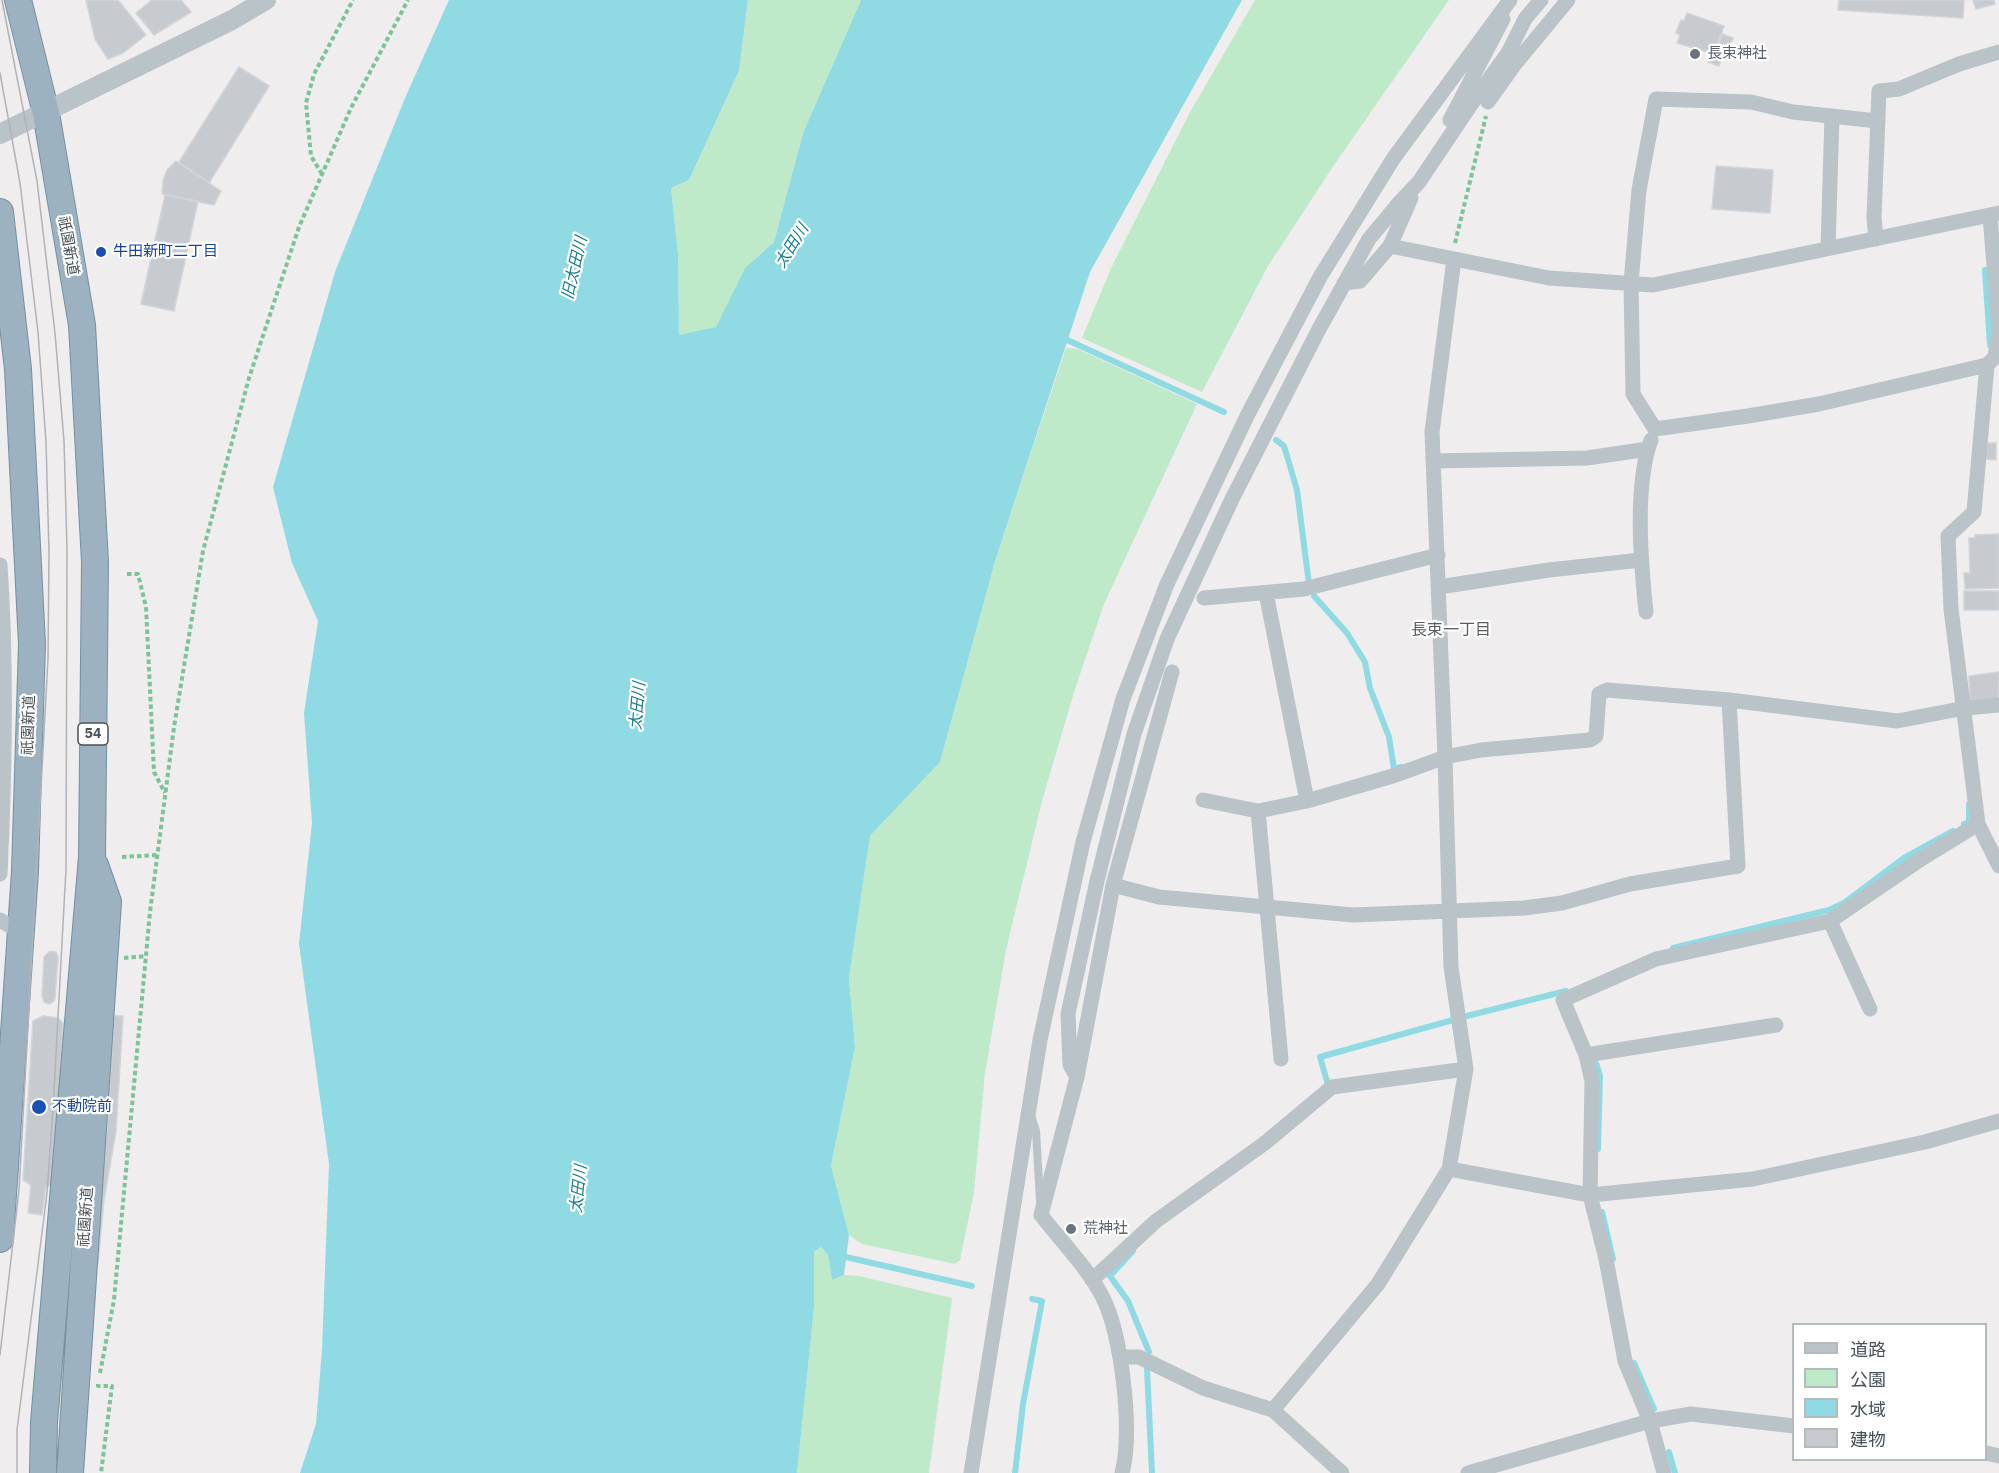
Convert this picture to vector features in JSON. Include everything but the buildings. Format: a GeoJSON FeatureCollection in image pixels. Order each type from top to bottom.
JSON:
{"type":"FeatureCollection","features":[{"type":"Feature","properties":{"kind":"highway","name":"祇園新道"},"geometry":{"type":"LineString","coordinates":[[18,0],[46,113],[82,337],[95,562],[92,857],[44,1422],[43,1473]]}},
{"type":"Feature","properties":{"kind":"highway","name":"祇園新道"},"geometry":{"type":"LineString","coordinates":[[0,212],[9,364],[32,644],[25,871],[10,927],[0,1239]]}},
{"type":"Feature","properties":{"kind":"highway","name":"祇園新道"},"geometry":{"type":"LineString","coordinates":[[70,1473],[108,902],[92,857]]}},
{"type":"Feature","properties":{"kind":"street"},"geometry":{"type":"LineString","coordinates":[[0,134],[222,26],[266,0]]}},
{"type":"Feature","properties":{"kind":"street"},"geometry":{"type":"LineString","coordinates":[[1344,283],[1360,281],[1390,246],[1402,214],[1497,33],[1510,0]]}},
{"type":"Feature","properties":{"kind":"street"},"geometry":{"type":"LineString","coordinates":[[970,1473],[1040,1040],[1083,842],[1123,699],[1167,584],[1248,414],[1320,277],[1393,159],[1510,0]]}},
{"type":"Feature","properties":{"kind":"street"},"geometry":{"type":"LineString","coordinates":[[1077,1077],[1070,1065],[1068,1014],[1097,881],[1134,734],[1167,639],[1232,499],[1369,239],[1399,202],[1419,182],[1508,53],[1525,19],[1541,0]]}},
{"type":"Feature","properties":{"kind":"street"},"geometry":{"type":"LineString","coordinates":[[1525,19],[1561,0]]}},
{"type":"Feature","properties":{"kind":"street"},"geometry":{"type":"LineString","coordinates":[[1488,105],[1515,64],[1568,0]]}},
{"type":"Feature","properties":{"kind":"street"},"geometry":{"type":"LineString","coordinates":[[1876,239],[1874,218],[1879,91],[1899,89],[1959,64],[1999,52]]}},
{"type":"Feature","properties":{"kind":"street"},"geometry":{"type":"LineString","coordinates":[[1655,429],[1633,394],[1631,283],[1639,190],[1656,99],[1750,102],[1793,112],[1878,121]]}},
{"type":"Feature","properties":{"kind":"street"},"geometry":{"type":"LineString","coordinates":[[1828,248],[1832,116]]}},
{"type":"Feature","properties":{"kind":"street"},"geometry":{"type":"LineString","coordinates":[[1390,246],[1549,278],[1653,285],[1994,214],[1999,331],[1974,512],[1948,536],[1951,609],[1978,824],[1999,866]]}},
{"type":"Feature","properties":{"kind":"street"},"geometry":{"type":"LineString","coordinates":[[1273,1410],[1378,1284],[1449,1169],[1466,1069],[1451,967],[1432,432],[1453,259]]}},
{"type":"Feature","properties":{"kind":"street"},"geometry":{"type":"LineString","coordinates":[[1655,429],[1819,404],[1994,359]]}},
{"type":"Feature","properties":{"kind":"street"},"geometry":{"type":"LineString","coordinates":[[1646,612],[1641,560],[1641,494],[1648,449],[1655,429]]}},
{"type":"Feature","properties":{"kind":"street"},"geometry":{"type":"LineString","coordinates":[[1433,461],[1587,458],[1648,449]]}},
{"type":"Feature","properties":{"kind":"street"},"geometry":{"type":"LineString","coordinates":[[1204,598],[1304,589],[1438,555]]}},
{"type":"Feature","properties":{"kind":"street"},"geometry":{"type":"LineString","coordinates":[[1439,587],[1549,570],[1641,560]]}},
{"type":"Feature","properties":{"kind":"street"},"geometry":{"type":"LineString","coordinates":[[0,565],[5,780],[0,874]]}},
{"type":"Feature","properties":{"kind":"street"},"geometry":{"type":"LineString","coordinates":[[1266,592],[1307,801]]}},
{"type":"Feature","properties":{"kind":"street"},"geometry":{"type":"LineString","coordinates":[[3,633],[32,644]]}},
{"type":"Feature","properties":{"kind":"street"},"geometry":{"type":"LineString","coordinates":[[1122,1473],[1126,1441],[1121,1357],[1103,1298],[1092,1280],[1041,1215],[1077,1077],[1113,885],[1172,672]]}},
{"type":"Feature","properties":{"kind":"street"},"geometry":{"type":"LineString","coordinates":[[1203,800],[1258,811],[1307,801],[1396,775],[1445,757],[1481,750],[1590,740],[1596,736],[1599,694],[1607,690],[1729,700],[1897,721],[1965,708],[1999,705]]}},
{"type":"Feature","properties":{"kind":"street"},"geometry":{"type":"LineString","coordinates":[[1113,885],[1159,897],[1353,915],[1524,908],[1562,903],[1630,884],[1738,866],[1729,700]]}},
{"type":"Feature","properties":{"kind":"street"},"geometry":{"type":"LineString","coordinates":[[1258,811],[1281,1059]]}},
{"type":"Feature","properties":{"kind":"street"},"geometry":{"type":"LineString","coordinates":[[1664,1473],[1650,1421],[1625,1360],[1606,1259],[1590,1195],[1592,1081],[1586,1055],[1563,1000],[1656,959],[1830,921],[1921,859],[1978,824]]}},
{"type":"Feature","properties":{"kind":"street"},"geometry":{"type":"LineString","coordinates":[[1830,921],[1870,1009]]}},
{"type":"Feature","properties":{"kind":"street"},"geometry":{"type":"LineString","coordinates":[[1586,1055],[1776,1025]]}},
{"type":"Feature","properties":{"kind":"street"},"geometry":{"type":"LineString","coordinates":[[1092,1280],[1156,1221],[1265,1143],[1332,1088],[1466,1069]]}},
{"type":"Feature","properties":{"kind":"street"},"geometry":{"type":"LineString","coordinates":[[1449,1169],[1590,1195],[1753,1179],[1925,1142],[1999,1121]]}},
{"type":"Feature","properties":{"kind":"street"},"geometry":{"type":"LineString","coordinates":[[1121,1357],[1139,1357],[1203,1388],[1273,1410],[1342,1473]]}},
{"type":"Feature","properties":{"kind":"street"},"geometry":{"type":"LineString","coordinates":[[1468,1473],[1650,1421],[1691,1414],[1792,1426]]}},
{"type":"Feature","properties":{"kind":"lane"},"geometry":{"type":"LineString","coordinates":[[1029,1110],[1036,1131],[1041,1215]]}},
{"type":"Feature","properties":{"kind":"path"},"geometry":{"type":"LineString","coordinates":[[322,174],[311,156],[306,103],[314,74],[353,0]]}},
{"type":"Feature","properties":{"kind":"path"},"geometry":{"type":"LineString","coordinates":[[101,1473],[112,1386],[98,1386],[114,1300],[157,855],[174,727],[203,551],[249,378],[300,227],[351,108],[408,0]]}},
{"type":"Feature","properties":{"kind":"path"},"geometry":{"type":"LineString","coordinates":[[1453,259],[1488,105]]}},
{"type":"Feature","properties":{"kind":"path"},"geometry":{"type":"LineString","coordinates":[[128,574],[138,574],[146,607],[154,772],[165,793]]}},
{"type":"Feature","properties":{"kind":"path"},"geometry":{"type":"LineString","coordinates":[[122,857],[157,855]]}},
{"type":"Feature","properties":{"kind":"path"},"geometry":{"type":"LineString","coordinates":[[117,958],[146,956]]}},
{"type":"Feature","properties":{"kind":"green space"},"geometry":{"type":"Polygon","coordinates":[[[748,0],[861,0],[803,133],[774,242],[745,268],[716,328],[679,335],[678,254],[671,188],[689,180],[739,71],[748,0]]]}},
{"type":"Feature","properties":{"kind":"green space"},"geometry":{"type":"Polygon","coordinates":[[[1255,0],[1449,0],[1334,165],[1268,266],[1202,392],[1082,338],[1112,266],[1189,114],[1255,0]]]}},
{"type":"Feature","properties":{"kind":"green space"},"geometry":{"type":"Polygon","coordinates":[[[1066,348],[1078,349],[1197,404],[1104,604],[1075,689],[1042,801],[1006,950],[985,1073],[974,1192],[960,1260],[955,1264],[862,1244],[849,1235],[831,1166],[855,1047],[849,978],[870,836],[940,762],[996,558],[1066,348]]]}},
{"type":"Feature","properties":{"kind":"green space"},"geometry":{"type":"Polygon","coordinates":[[[821,1247],[828,1255],[832,1280],[844,1275],[859,1276],[952,1298],[929,1473],[797,1473],[814,1308],[814,1252],[821,1247]]]}},
{"type":"Feature","properties":{"kind":"water"},"geometry":{"type":"Polygon","coordinates":[[[449,0],[748,0],[739,71],[689,180],[671,188],[678,254],[679,335],[716,327],[745,268],[774,242],[803,133],[861,0],[1242,0],[1090,272],[996,558],[940,762],[870,836],[849,978],[855,1047],[831,1166],[849,1235],[844,1275],[832,1280],[828,1255],[821,1247],[814,1252],[814,1308],[797,1473],[300,1473],[316,1424],[322,1349],[329,1164],[299,944],[312,823],[304,713],[318,621],[292,563],[273,487],[335,272],[405,98],[449,0]]]}},
{"type":"Feature","properties":{"kind":"waterway"},"geometry":{"type":"LineString","coordinates":[[1985,270],[1990,345]]}},
{"type":"Feature","properties":{"kind":"waterway"},"geometry":{"type":"LineString","coordinates":[[1063,338],[1224,412]]}},
{"type":"Feature","properties":{"kind":"waterway"},"geometry":{"type":"LineString","coordinates":[[1276,440],[1284,446],[1297,490],[1309,584]]}},
{"type":"Feature","properties":{"kind":"waterway"},"geometry":{"type":"LineString","coordinates":[[1314,596],[1347,633],[1365,662],[1370,688],[1389,737],[1394,769],[1401,767]]}},
{"type":"Feature","properties":{"kind":"waterway"},"geometry":{"type":"LineString","coordinates":[[1964,824],[1969,822],[1969,804]]}},
{"type":"Feature","properties":{"kind":"waterway"},"geometry":{"type":"LineString","coordinates":[[1673,948],[1829,910],[1844,903],[1904,858],[1953,831]]}},
{"type":"Feature","properties":{"kind":"waterway"},"geometry":{"type":"LineString","coordinates":[[1463,1017],[1566,991]]}},
{"type":"Feature","properties":{"kind":"waterway"},"geometry":{"type":"LineString","coordinates":[[1329,1088],[1320,1057],[1453,1020]]}},
{"type":"Feature","properties":{"kind":"waterway"},"geometry":{"type":"LineString","coordinates":[[1596,1063],[1600,1076],[1598,1149]]}},
{"type":"Feature","properties":{"kind":"waterway"},"geometry":{"type":"LineString","coordinates":[[1602,1212],[1613,1259]]}},
{"type":"Feature","properties":{"kind":"waterway"},"geometry":{"type":"LineString","coordinates":[[1133,1251],[1110,1276],[1128,1301],[1149,1352]]}},
{"type":"Feature","properties":{"kind":"waterway"},"geometry":{"type":"LineString","coordinates":[[846,1257],[972,1286]]}},
{"type":"Feature","properties":{"kind":"waterway"},"geometry":{"type":"LineString","coordinates":[[1015,1473],[1023,1404],[1042,1301],[1032,1299]]}},
{"type":"Feature","properties":{"kind":"waterway"},"geometry":{"type":"LineString","coordinates":[[1634,1363],[1654,1409]]}},
{"type":"Feature","properties":{"kind":"waterway"},"geometry":{"type":"LineString","coordinates":[[1147,1369],[1152,1473]]}},
{"type":"Feature","properties":{"kind":"waterway"},"geometry":{"type":"LineString","coordinates":[[1669,1452],[1675,1473]]}},
{"type":"Feature","properties":{"kind":"tram line"},"geometry":{"type":"LineString","coordinates":[[2,0],[37,181],[55,333],[64,441],[67,549],[66,869],[47,1193],[17,1430],[17,1473]]}},
{"type":"Feature","properties":{"kind":"tram line"},"geometry":{"type":"LineString","coordinates":[[0,73],[20,183],[38,332],[46,442],[49,552],[48,659],[19,1190],[0,1355]]}},
{"type":"Feature","properties":{"kind":"place","name":"長束神社"},"geometry":{"type":"Point","coordinates":[1695,54]}},
{"type":"Feature","properties":{"kind":"place","name":"牛田新町二丁目"},"geometry":{"type":"Point","coordinates":[101,252]}},
{"type":"Feature","properties":{"kind":"place","name":"不動院前"},"geometry":{"type":"Point","coordinates":[39,1107]}},
{"type":"Feature","properties":{"kind":"place","name":"荒神社"},"geometry":{"type":"Point","coordinates":[1071,1229]}},
{"type":"Feature","properties":{"kind":"district","name":"長束一丁目"},"geometry":{"type":"Point","coordinates":[1451,630]}},
{"type":"Feature","properties":{"kind":"water label","name":"太田川"},"geometry":{"type":"Point","coordinates":[792,246]}},
{"type":"Feature","properties":{"kind":"water label","name":"旧太田川"},"geometry":{"type":"Point","coordinates":[575,268]}},
{"type":"Feature","properties":{"kind":"water label","name":"太田川"},"geometry":{"type":"Point","coordinates":[638,706]}},
{"type":"Feature","properties":{"kind":"water label","name":"太田川"},"geometry":{"type":"Point","coordinates":[579,1189]}}]}
